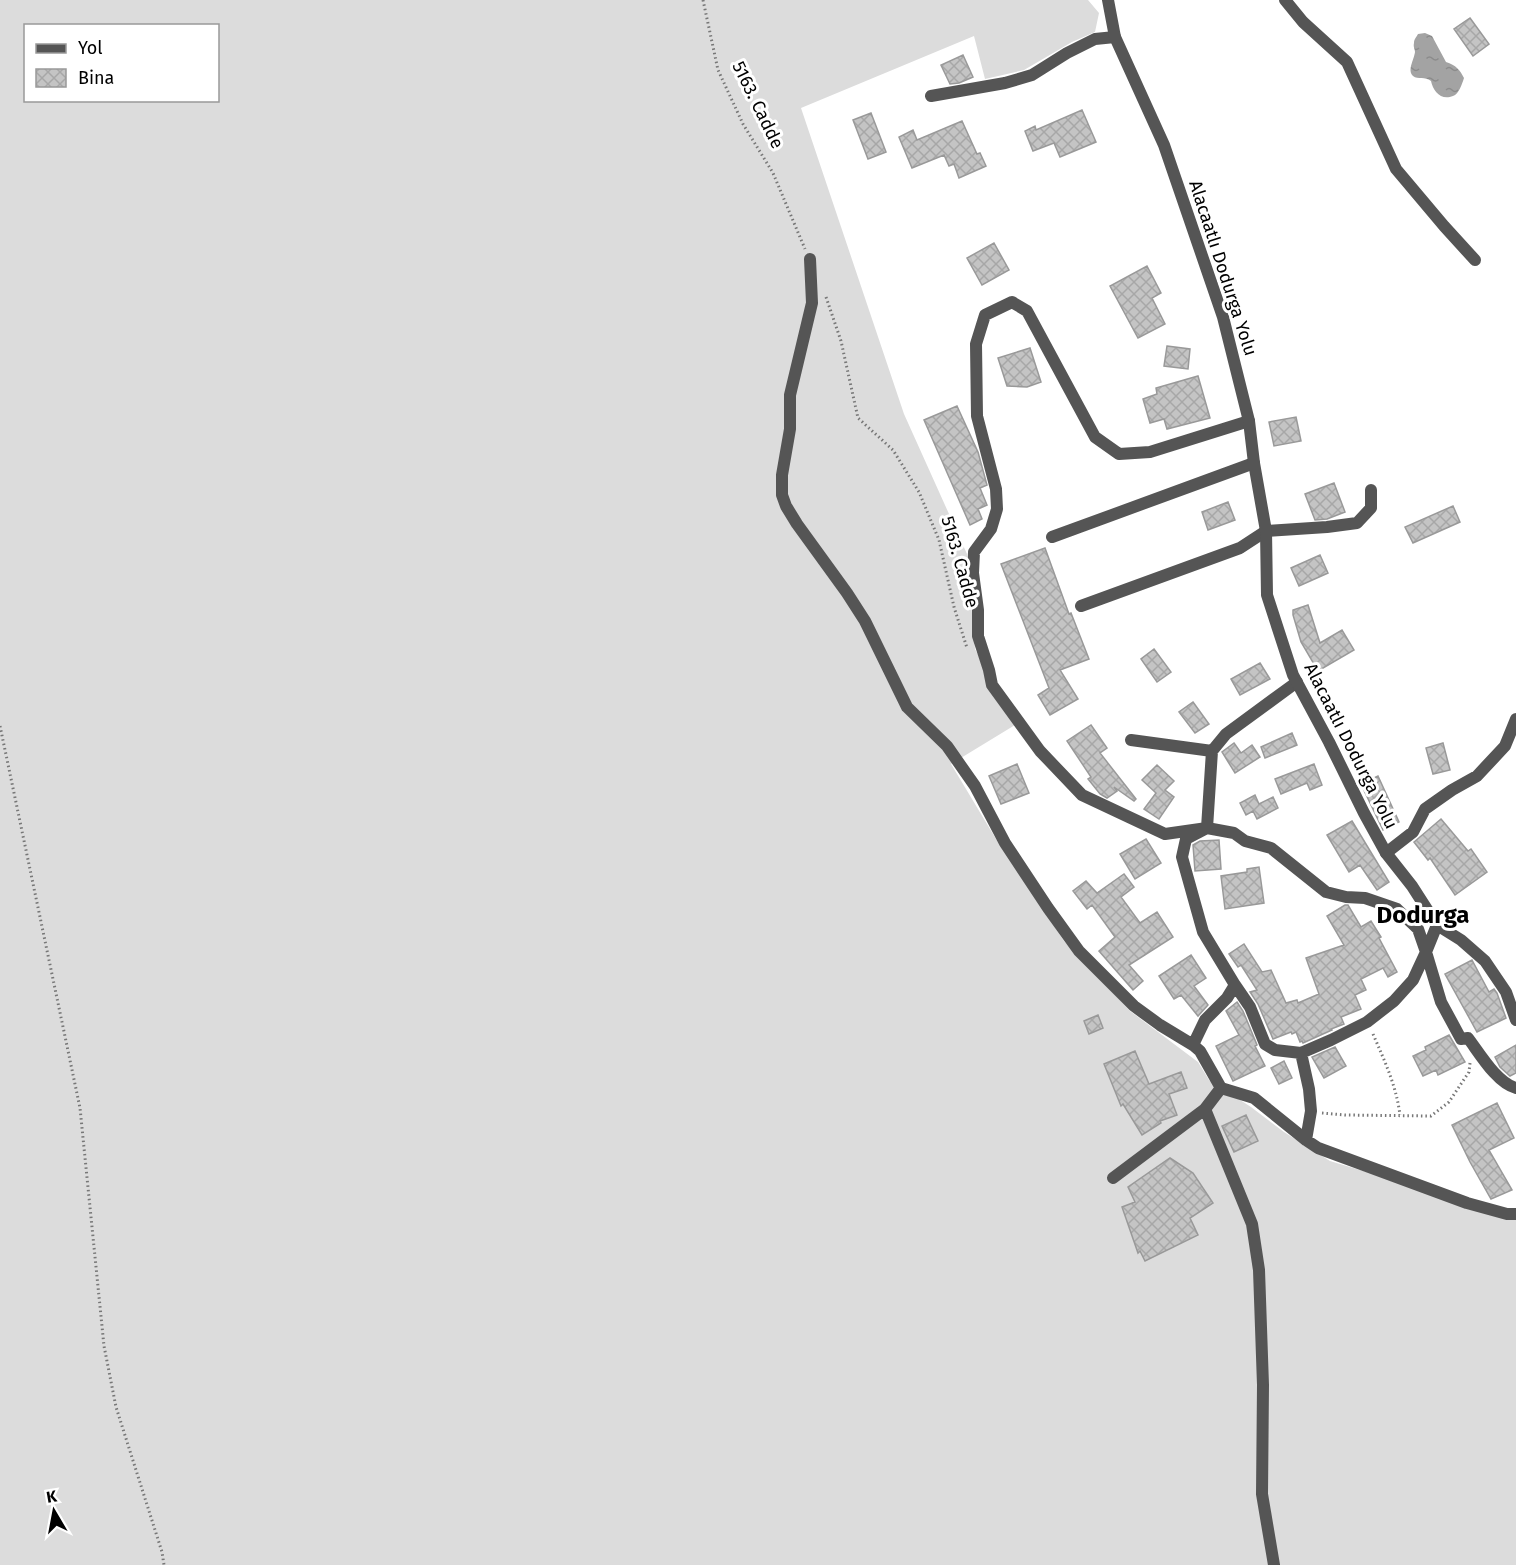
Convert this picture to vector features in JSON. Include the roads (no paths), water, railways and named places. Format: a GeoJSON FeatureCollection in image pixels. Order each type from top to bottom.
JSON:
{"type":"FeatureCollection","features":[{"type":"Feature","properties":{"kind":"street","name":"Alacaatlı Dodurga Yolu"},"geometry":{"type":"LineString","coordinates":[[1108,0],[1114,37],[1164,145],[1223,317],[1249,421],[1266,531],[1267,595],[1293,675],[1386,853],[1412,886],[1437,925],[1461,940],[1485,961],[1506,992],[1516,1020]]}},
{"type":"Feature","properties":{"kind":"street"},"geometry":{"type":"LineString","coordinates":[[1285,0],[1303,22],[1347,62],[1396,169],[1475,260]]}},
{"type":"Feature","properties":{"kind":"street"},"geometry":{"type":"LineString","coordinates":[[931,96],[1005,83],[1032,75],[1095,39],[1114,37]]}},
{"type":"Feature","properties":{"kind":"street"},"geometry":{"type":"LineString","coordinates":[[810,259],[812,303],[790,395],[790,429],[782,475],[782,495],[786,506],[865,621],[907,707],[947,746],[975,786],[1005,843],[1047,908],[1079,951],[1134,1006],[1200,1051],[1221,1088],[1254,1098],[1318,1148],[1467,1203],[1507,1214],[1516,1214]]}},
{"type":"Feature","properties":{"kind":"street"},"geometry":{"type":"LineString","coordinates":[[1249,421],[1150,452],[1119,454],[1095,437],[1027,311],[1012,302],[985,315],[976,344],[977,416],[996,489],[998,509],[991,529],[974,552],[973,573],[978,610],[978,636],[992,685],[1040,751],[1082,795],[1165,834],[1207,828],[1234,833],[1245,841],[1270,849],[1326,892],[1346,897],[1365,898],[1397,909],[1418,929],[1441,1002],[1461,1039],[1468,1038],[1499,1077],[1511,1087],[1516,1088]]}},
{"type":"Feature","properties":{"kind":"street"},"geometry":{"type":"LineString","coordinates":[[1052,537],[1254,463]]}},
{"type":"Feature","properties":{"kind":"street"},"geometry":{"type":"LineString","coordinates":[[1081,606],[1240,548],[1266,531],[1357,523],[1371,508],[1371,490]]}},
{"type":"Feature","properties":{"kind":"street"},"geometry":{"type":"LineString","coordinates":[[1207,828],[1212,752],[1226,734],[1297,682]]}},
{"type":"Feature","properties":{"kind":"street"},"geometry":{"type":"LineString","coordinates":[[1386,853],[1413,832],[1425,809],[1477,776],[1505,746],[1516,719]]}},
{"type":"Feature","properties":{"kind":"street"},"geometry":{"type":"LineString","coordinates":[[1131,740],[1212,752]]}},
{"type":"Feature","properties":{"kind":"street"},"geometry":{"type":"LineString","coordinates":[[1207,828],[1186,839],[1182,857],[1203,932],[1234,985],[1250,1007],[1265,1044],[1275,1050],[1301,1053],[1367,1022],[1394,1001],[1413,980],[1437,925]]}},
{"type":"Feature","properties":{"kind":"street"},"geometry":{"type":"LineString","coordinates":[[1193,1045],[1205,1020],[1227,998],[1234,985]]}},
{"type":"Feature","properties":{"kind":"street"},"geometry":{"type":"LineString","coordinates":[[1301,1053],[1311,1111],[1306,1140]]}},
{"type":"Feature","properties":{"kind":"street"},"geometry":{"type":"LineString","coordinates":[[1113,1178],[1205,1109],[1221,1088]]}},
{"type":"Feature","properties":{"kind":"street"},"geometry":{"type":"LineString","coordinates":[[1205,1109],[1252,1224],[1259,1270],[1263,1385],[1262,1494],[1274,1565]]}},
{"type":"Feature","properties":{"kind":"water"},"geometry":{"type":"Polygon","coordinates":[[[1425,33],[1432,36],[1446,62],[1457,68],[1464,78],[1459,91],[1453,96],[1441,96],[1431,81],[1411,74],[1415,52],[1414,40],[1418,34],[1425,33]]]}},
{"type":"Feature","properties":{"kind":"district","name":"Dodurga"},"geometry":{"type":"Point","coordinates":[1423,915]}}]}
